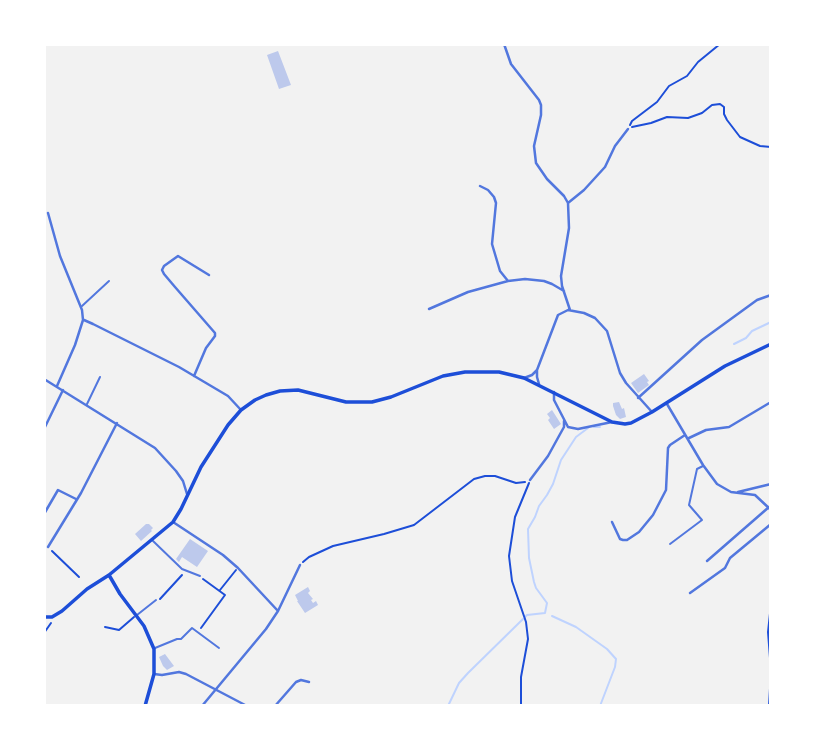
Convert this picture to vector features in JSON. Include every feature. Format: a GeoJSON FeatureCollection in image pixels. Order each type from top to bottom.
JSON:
{"type":"FeatureCollection","features":[{"type":"Feature","properties":{"kind":"main road"},"geometry":{"type":"LineString","coordinates":[[44,617],[55,616],[173,522],[208,456],[228,425],[241,410],[259,398],[288,390],[360,403],[384,399],[432,379],[457,373],[487,371],[524,378],[612,422],[628,424],[667,404],[725,366],[771,344]]}},
{"type":"Feature","properties":{"kind":"main road"},"geometry":{"type":"LineString","coordinates":[[108,575],[144,626],[154,649],[155,674],[145,706]]}},
{"type":"Feature","properties":{"kind":"street"},"geometry":{"type":"LineString","coordinates":[[504,44],[511,64],[541,105],[534,146],[536,163],[568,203],[569,234],[561,273],[570,310]]}},
{"type":"Feature","properties":{"kind":"street"},"geometry":{"type":"LineString","coordinates":[[568,203],[605,167],[615,146],[628,129]]}},
{"type":"Feature","properties":{"kind":"street"},"geometry":{"type":"LineString","coordinates":[[480,186],[488,190],[496,203],[492,244],[500,271],[508,281]]}},
{"type":"Feature","properties":{"kind":"street"},"geometry":{"type":"LineString","coordinates":[[48,213],[60,256],[82,306],[83,320],[57,386]]}},
{"type":"Feature","properties":{"kind":"street"},"geometry":{"type":"LineString","coordinates":[[194,376],[215,333],[163,270],[164,266],[178,256],[209,275]]}},
{"type":"Feature","properties":{"kind":"street"},"geometry":{"type":"LineString","coordinates":[[429,309],[468,292],[508,281],[544,281],[564,291]]}},
{"type":"Feature","properties":{"kind":"street"},"geometry":{"type":"LineString","coordinates":[[638,398],[702,340],[757,300],[771,295]]}},
{"type":"Feature","properties":{"kind":"street"},"geometry":{"type":"LineString","coordinates":[[539,384],[537,370],[557,315],[570,310],[590,315],[607,331],[620,373],[652,412]]}},
{"type":"Feature","properties":{"kind":"street"},"geometry":{"type":"LineString","coordinates":[[83,320],[194,376],[228,396],[241,410]]}},
{"type":"Feature","properties":{"kind":"street"},"geometry":{"type":"LineString","coordinates":[[524,378],[537,370]]}},
{"type":"Feature","properties":{"kind":"street"},"geometry":{"type":"LineString","coordinates":[[44,379],[153,447],[180,475],[187,494]]}},
{"type":"Feature","properties":{"kind":"street"},"geometry":{"type":"LineString","coordinates":[[44,429],[64,390]]}},
{"type":"Feature","properties":{"kind":"street"},"geometry":{"type":"LineString","coordinates":[[554,392],[554,400],[568,427],[578,429],[612,422]]}},
{"type":"Feature","properties":{"kind":"street"},"geometry":{"type":"LineString","coordinates":[[612,522],[620,539],[627,540],[639,532],[653,514],[666,490],[670,444],[706,430],[729,427],[771,402]]}},
{"type":"Feature","properties":{"kind":"street"},"geometry":{"type":"LineString","coordinates":[[667,404],[717,484],[728,491],[755,495],[770,509],[707,561]]}},
{"type":"Feature","properties":{"kind":"street"},"geometry":{"type":"LineString","coordinates":[[530,480],[548,456],[564,427],[564,418]]}},
{"type":"Feature","properties":{"kind":"street"},"geometry":{"type":"LineString","coordinates":[[48,547],[77,500],[117,423]]}},
{"type":"Feature","properties":{"kind":"street"},"geometry":{"type":"LineString","coordinates":[[735,493],[771,484]]}},
{"type":"Feature","properties":{"kind":"street"},"geometry":{"type":"LineString","coordinates":[[44,514],[58,490],[77,500]]}},
{"type":"Feature","properties":{"kind":"street"},"geometry":{"type":"LineString","coordinates":[[173,522],[223,555],[278,611]]}},
{"type":"Feature","properties":{"kind":"street"},"geometry":{"type":"LineString","coordinates":[[690,593],[725,568],[730,558],[771,524]]}},
{"type":"Feature","properties":{"kind":"street"},"geometry":{"type":"LineString","coordinates":[[202,706],[266,629],[278,611],[300,565]]}},
{"type":"Feature","properties":{"kind":"street"},"geometry":{"type":"LineString","coordinates":[[155,674],[182,673],[247,706]]}},
{"type":"Feature","properties":{"kind":"street"},"geometry":{"type":"LineString","coordinates":[[275,706],[296,682],[309,681]]}},
{"type":"Feature","properties":{"kind":"lane"},"geometry":{"type":"LineString","coordinates":[[82,306],[109,281]]}},
{"type":"Feature","properties":{"kind":"lane"},"geometry":{"type":"LineString","coordinates":[[87,405],[100,377]]}},
{"type":"Feature","properties":{"kind":"lane"},"geometry":{"type":"LineString","coordinates":[[670,544],[702,520],[689,505],[697,468],[704,465]]}},
{"type":"Feature","properties":{"kind":"lane"},"geometry":{"type":"LineString","coordinates":[[151,540],[182,569],[200,576]]}},
{"type":"Feature","properties":{"kind":"lane"},"geometry":{"type":"LineString","coordinates":[[136,615],[156,600]]}},
{"type":"Feature","properties":{"kind":"lane"},"geometry":{"type":"LineString","coordinates":[[154,649],[181,639],[193,629],[219,649]]}},
{"type":"Feature","properties":{"kind":"path"},"geometry":{"type":"LineString","coordinates":[[628,129],[632,121],[657,102],[669,86],[687,76],[698,62],[720,44]]}},
{"type":"Feature","properties":{"kind":"path"},"geometry":{"type":"LineString","coordinates":[[628,129],[667,117],[688,118],[702,113],[712,105],[720,104],[724,107],[727,120],[740,137],[760,146],[771,147]]}},
{"type":"Feature","properties":{"kind":"path"},"geometry":{"type":"LineString","coordinates":[[300,565],[309,557],[333,546],[414,524],[474,479],[495,476],[516,483],[530,480]]}},
{"type":"Feature","properties":{"kind":"path"},"geometry":{"type":"LineString","coordinates":[[521,706],[521,677],[528,639],[526,622],[512,582],[509,556],[515,517],[530,480]]}},
{"type":"Feature","properties":{"kind":"path"},"geometry":{"type":"LineString","coordinates":[[48,547],[79,577]]}},
{"type":"Feature","properties":{"kind":"path"},"geometry":{"type":"LineString","coordinates":[[219,591],[238,568]]}},
{"type":"Feature","properties":{"kind":"path"},"geometry":{"type":"LineString","coordinates":[[156,600],[159,600],[184,572]]}},
{"type":"Feature","properties":{"kind":"path"},"geometry":{"type":"LineString","coordinates":[[198,632],[225,595],[200,576]]}},
{"type":"Feature","properties":{"kind":"path"},"geometry":{"type":"LineString","coordinates":[[769,706],[771,671],[768,632],[771,604]]}},
{"type":"Feature","properties":{"kind":"path"},"geometry":{"type":"LineString","coordinates":[[105,627],[119,630],[136,615]]}},
{"type":"Feature","properties":{"kind":"path"},"geometry":{"type":"LineString","coordinates":[[44,633],[55,616]]}},
{"type":"Feature","properties":{"kind":"building"},"geometry":{"type":"Polygon","coordinates":[[[278,51],[291,85],[279,89],[267,55],[278,51]]]}},
{"type":"Feature","properties":{"kind":"building"},"geometry":{"type":"Polygon","coordinates":[[[644,374],[649,385],[638,393],[631,383],[644,374]]]}},
{"type":"Feature","properties":{"kind":"building"},"geometry":{"type":"Polygon","coordinates":[[[619,402],[626,417],[620,419],[613,406],[613,403],[619,402]]]}},
{"type":"Feature","properties":{"kind":"building"},"geometry":{"type":"Polygon","coordinates":[[[552,410],[561,424],[554,429],[547,414],[552,410]]]}},
{"type":"Feature","properties":{"kind":"building"},"geometry":{"type":"Polygon","coordinates":[[[146,524],[153,528],[141,541],[135,534],[146,524]]]}},
{"type":"Feature","properties":{"kind":"building"},"geometry":{"type":"Polygon","coordinates":[[[190,539],[208,551],[197,567],[182,557],[179,562],[176,559],[190,539]]]}},
{"type":"Feature","properties":{"kind":"building"},"geometry":{"type":"Polygon","coordinates":[[[308,587],[308,593],[313,599],[311,600],[318,605],[305,613],[295,595],[308,587]]]}},
{"type":"Feature","properties":{"kind":"building"},"geometry":{"type":"Polygon","coordinates":[[[165,654],[174,666],[167,670],[159,657],[165,654]]]}},
{"type":"Feature","properties":{"kind":"waterway"},"geometry":{"type":"LineString","coordinates":[[734,344],[771,322]]}},
{"type":"Feature","properties":{"kind":"waterway"},"geometry":{"type":"LineString","coordinates":[[594,427],[600,427]]}},
{"type":"Feature","properties":{"kind":"waterway"},"geometry":{"type":"LineString","coordinates":[[525,617],[545,613],[547,603],[534,582],[529,558],[528,529],[553,484],[561,460],[576,437],[588,428]]}},
{"type":"Feature","properties":{"kind":"waterway"},"geometry":{"type":"LineString","coordinates":[[552,616],[576,627],[607,649],[616,659],[600,706]]}},
{"type":"Feature","properties":{"kind":"waterway"},"geometry":{"type":"LineString","coordinates":[[448,706],[459,683],[523,619]]}}]}
